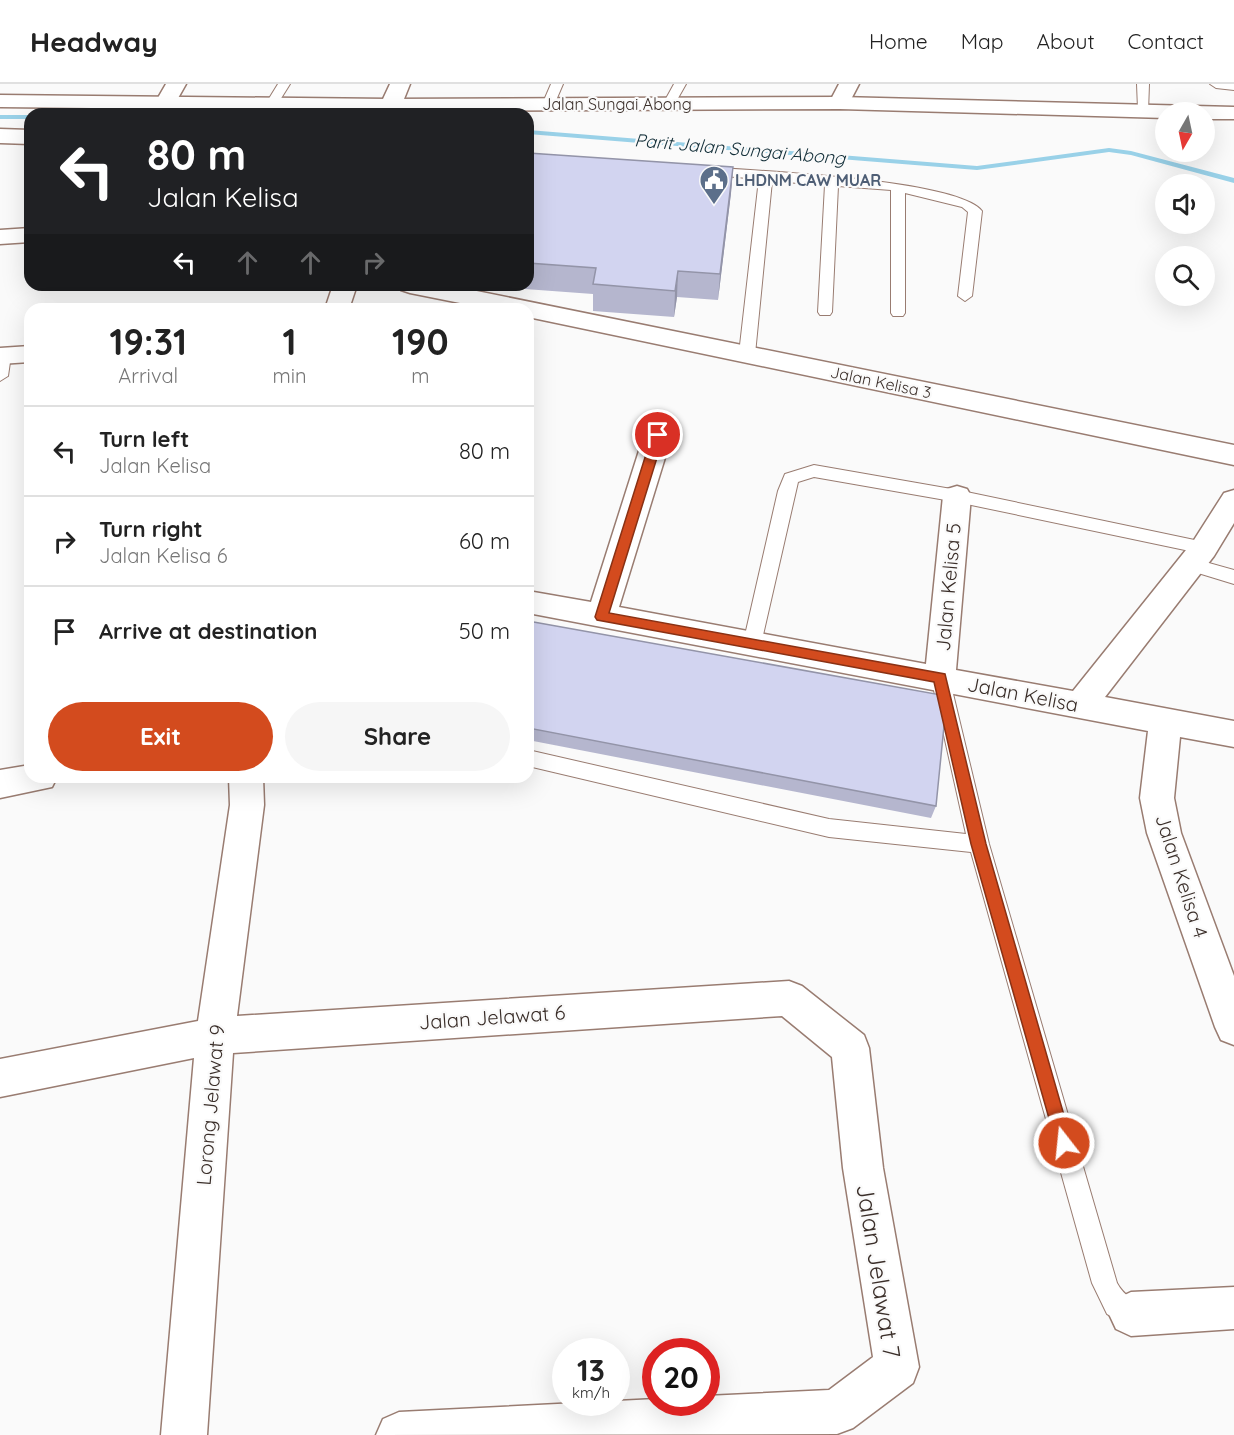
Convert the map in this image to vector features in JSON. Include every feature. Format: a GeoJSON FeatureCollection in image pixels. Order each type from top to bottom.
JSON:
{"type":"FeatureCollection","features":[{"type":"Feature","properties":{"kind":"street"},"geometry":{"type":"LineString","coordinates":[[166,103],[176,84]]}},
{"type":"Feature","properties":{"kind":"street"},"geometry":{"type":"LineString","coordinates":[[388,108],[400,84]]}},
{"type":"Feature","properties":{"kind":"street"},"geometry":{"type":"LineString","coordinates":[[840,104],[849,84]]}},
{"type":"Feature","properties":{"kind":"street","name":"Jalan Sungai Abong"},"geometry":{"type":"LineString","coordinates":[[0,100],[341,108]]}},
{"type":"Feature","properties":{"kind":"street","name":"Jalan Sungai Abong"},"geometry":{"type":"LineString","coordinates":[[451,108],[548,105],[840,104],[1144,108],[1234,112]]}},
{"type":"Feature","properties":{"kind":"street"},"geometry":{"type":"LineString","coordinates":[[0,136],[24,137]]}},
{"type":"Feature","properties":{"kind":"street"},"geometry":{"type":"LineString","coordinates":[[0,237],[24,235]]}},
{"type":"Feature","properties":{"kind":"street","name":"Jalan Kelisa 3"},"geometry":{"type":"LineString","coordinates":[[439,291],[498,303]]}},
{"type":"Feature","properties":{"kind":"street","name":"Jalan Kelisa 3"},"geometry":{"type":"LineString","coordinates":[[534,310],[1234,455]]}},
{"type":"Feature","properties":{"kind":"street"},"geometry":{"type":"LineString","coordinates":[[1,362],[24,356]]}},
{"type":"Feature","properties":{"kind":"street"},"geometry":{"type":"LineString","coordinates":[[601,617],[658,435]]}},
{"type":"Feature","properties":{"kind":"street","name":"Jalan Kelisa 5"},"geometry":{"type":"LineString","coordinates":[[940,677],[957,496]]}},
{"type":"Feature","properties":{"kind":"street"},"geometry":{"type":"LineString","coordinates":[[1081,705],[1198,556],[1234,500]]}},
{"type":"Feature","properties":{"kind":"street","name":"Jalan Kelisa"},"geometry":{"type":"LineString","coordinates":[[534,603],[940,677],[1234,734]]}},
{"type":"Feature","properties":{"kind":"street","name":"Jalan Kelisa 4"},"geometry":{"type":"LineString","coordinates":[[1165,721],[1157,798],[1164,833],[1234,1027]]}},
{"type":"Feature","properties":{"kind":"street"},"geometry":{"type":"LineString","coordinates":[[0,784],[24,780]]}},
{"type":"Feature","properties":{"kind":"street","name":"Lorong Jelawat 9"},"geometry":{"type":"LineString","coordinates":[[184,1435],[215,1036],[247,806],[246,783]]}},
{"type":"Feature","properties":{"kind":"street","name":"Jalan Jelawat 6"},"geometry":{"type":"LineString","coordinates":[[0,1078],[215,1036],[789,998],[850,1048],[863,1168]]}},
{"type":"Feature","properties":{"kind":"street","name":"Jalan Jelawat 7"},"geometry":{"type":"LineString","coordinates":[[399,1435],[837,1412],[897,1367],[863,1168]]}},
{"type":"Feature","properties":{"kind":"street"},"geometry":{"type":"LineString","coordinates":[[1131,1314],[1234,1308]]}},
{"type":"Feature","properties":{"kind":"lane"},"geometry":{"type":"LineString","coordinates":[[271,105],[284,84]]}},
{"type":"Feature","properties":{"kind":"lane"},"geometry":{"type":"LineString","coordinates":[[548,105],[557,84]]}},
{"type":"Feature","properties":{"kind":"lane"},"geometry":{"type":"LineString","coordinates":[[669,104],[680,84]]}},
{"type":"Feature","properties":{"kind":"lane"},"geometry":{"type":"LineString","coordinates":[[1143,84],[1144,108]]}},
{"type":"Feature","properties":{"kind":"lane"},"geometry":{"type":"LineString","coordinates":[[1216,84],[1234,86]]}},
{"type":"Feature","properties":{"kind":"lane"},"geometry":{"type":"LineString","coordinates":[[694,170],[898,187],[967,204],[975,211],[965,296]]}},
{"type":"Feature","properties":{"kind":"lane"},"geometry":{"type":"LineString","coordinates":[[747,354],[766,176]]}},
{"type":"Feature","properties":{"kind":"lane"},"geometry":{"type":"LineString","coordinates":[[825,312],[832,181]]}},
{"type":"Feature","properties":{"kind":"lane"},"geometry":{"type":"LineString","coordinates":[[898,187],[898,313]]}},
{"type":"Feature","properties":{"kind":"lane"},"geometry":{"type":"LineString","coordinates":[[752,644],[791,478],[814,471],[957,496],[1198,556],[1234,577]]}},
{"type":"Feature","properties":{"kind":"lane"},"geometry":{"type":"LineString","coordinates":[[940,677],[979,844],[1109,1297],[1123,1312],[1131,1314]]}},
{"type":"Feature","properties":{"kind":"lane"},"geometry":{"type":"LineString","coordinates":[[534,759],[829,828],[979,844]]}},
{"type":"Feature","properties":{"kind":"building"},"geometry":{"type":"Polygon","coordinates":[[[534,153],[733,167],[720,274],[678,271],[675,291],[593,284],[596,268],[534,263],[534,153]]]}},
{"type":"Feature","properties":{"kind":"building"},"geometry":{"type":"Polygon","coordinates":[[[534,622],[947,696],[936,806],[534,729],[534,622]]]}},
{"type":"Feature","properties":{"kind":"waterway","name":"Parit Jalan Sungai Abong"},"geometry":{"type":"LineString","coordinates":[[0,117],[24,117]]}},
{"type":"Feature","properties":{"kind":"waterway","name":"Parit Jalan Sungai Abong"},"geometry":{"type":"LineString","coordinates":[[534,132],[977,168],[1109,150],[1131,153],[1234,181]]}},
{"type":"Feature","properties":{"kind":"place","name":"LHDNM CAW MUAR"},"geometry":{"type":"Point","coordinates":[714,206]}},
{"type":"Feature","properties":{"kind":"route"},"geometry":{"type":"LineString","coordinates":[[658,435],[601,617],[940,677],[979,844],[1064,1143]]}}]}
